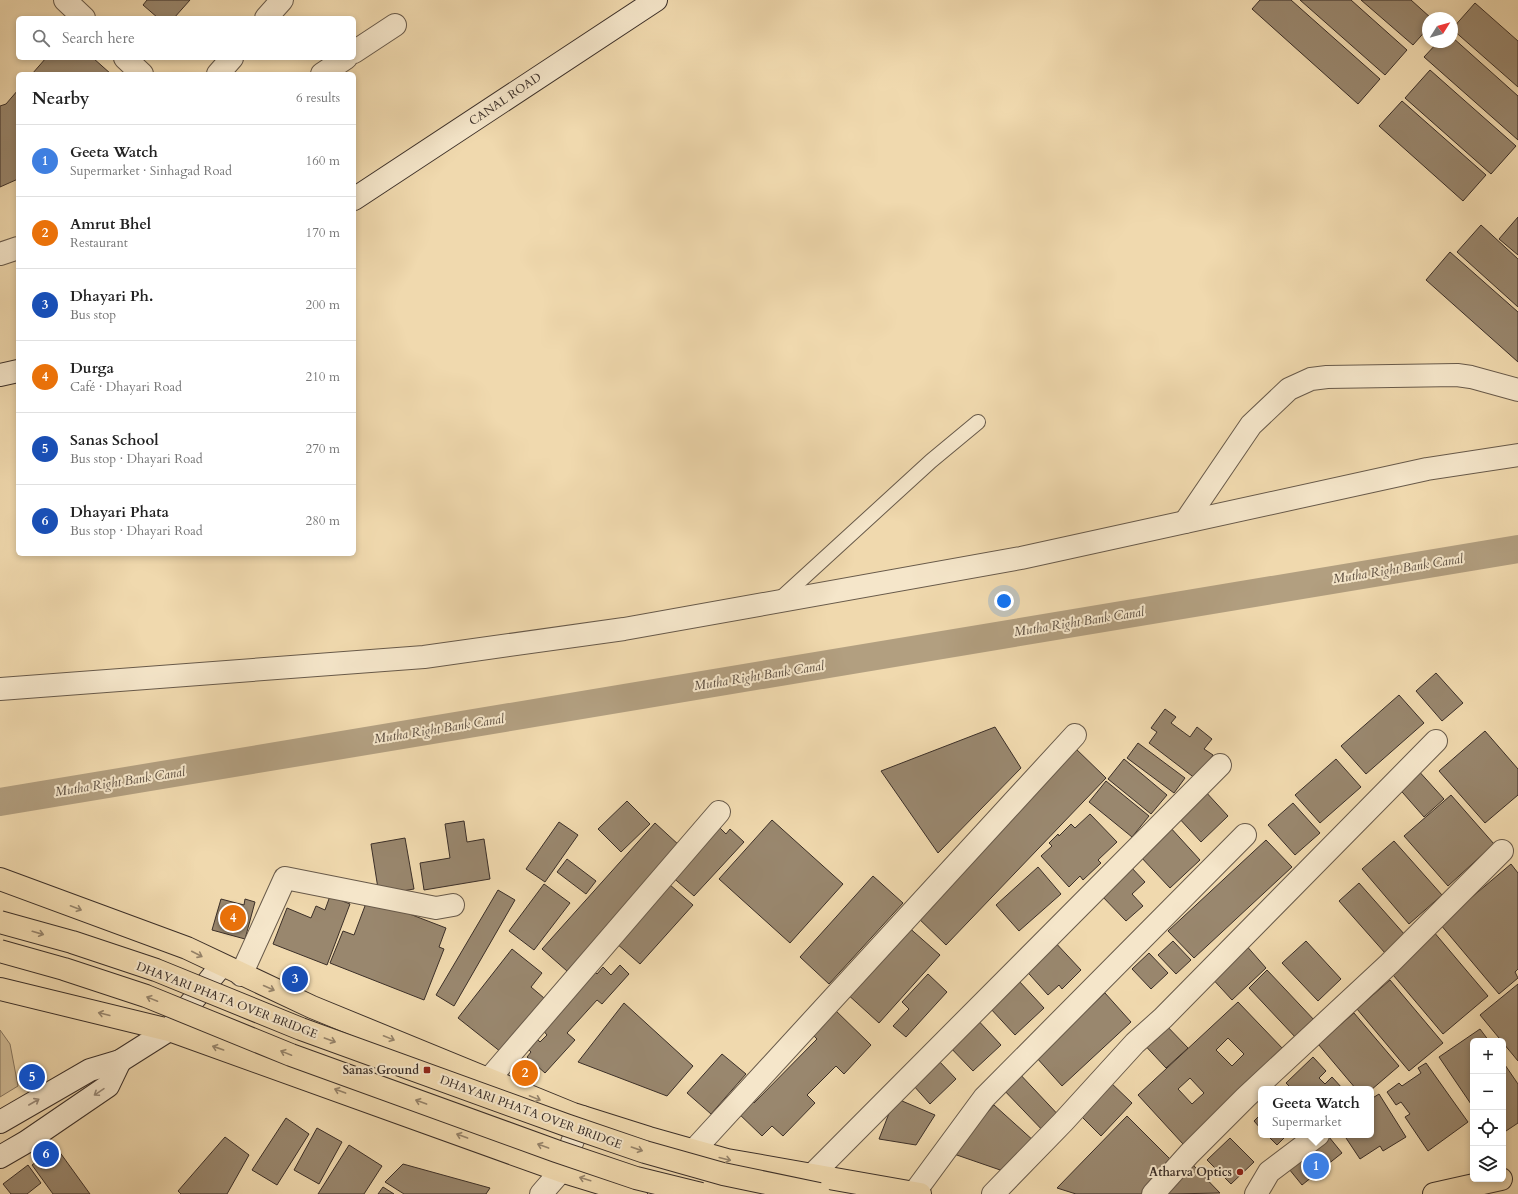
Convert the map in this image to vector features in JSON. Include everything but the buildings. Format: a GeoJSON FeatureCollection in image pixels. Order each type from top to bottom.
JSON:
{"type":"FeatureCollection","features":[{"type":"Feature","properties":{"kind":"main road"},"geometry":{"type":"LineString","coordinates":[[0,879],[187,948],[221,966],[312,1007],[582,1117],[727,1160],[815,1184],[917,1193]]}},
{"type":"Feature","properties":{"kind":"main road","name":"DHAYARI PHATA OVER BRIDGE"},"geometry":{"type":"LineString","coordinates":[[0,922],[72,942],[156,970],[301,1029],[645,1152],[723,1174],[815,1184]]}},
{"type":"Feature","properties":{"kind":"main road"},"geometry":{"type":"LineString","coordinates":[[0,950],[146,996],[291,1055],[556,1151],[636,1178],[701,1194]]}},
{"type":"Feature","properties":{"kind":"main road"},"geometry":{"type":"LineString","coordinates":[[0,989],[169,1030],[561,1171],[636,1194]]}},
{"type":"Feature","properties":{"kind":"main road"},"geometry":{"type":"LineString","coordinates":[[1506,1178],[1518,1175]]}},
{"type":"Feature","properties":{"kind":"main road"},"geometry":{"type":"LineString","coordinates":[[1434,1194],[1488,1182]]}},
{"type":"Feature","properties":{"kind":"street"},"geometry":{"type":"LineString","coordinates":[[65,0],[82,16]]}},
{"type":"Feature","properties":{"kind":"street"},"geometry":{"type":"LineString","coordinates":[[268,16],[282,0]]}},
{"type":"Feature","properties":{"kind":"street","name":"CANAL ROAD"},"geometry":{"type":"LineString","coordinates":[[356,198],[656,0]]}},
{"type":"Feature","properties":{"kind":"street"},"geometry":{"type":"LineString","coordinates":[[356,51],[395,25]]}},
{"type":"Feature","properties":{"kind":"street"},"geometry":{"type":"LineString","coordinates":[[128,60],[140,72]]}},
{"type":"Feature","properties":{"kind":"street"},"geometry":{"type":"LineString","coordinates":[[220,72],[230,60]]}},
{"type":"Feature","properties":{"kind":"street"},"geometry":{"type":"LineString","coordinates":[[325,72],[343,60]]}},
{"type":"Feature","properties":{"kind":"street"},"geometry":{"type":"LineString","coordinates":[[0,254],[16,249]]}},
{"type":"Feature","properties":{"kind":"street"},"geometry":{"type":"LineString","coordinates":[[0,375],[16,371]]}},
{"type":"Feature","properties":{"kind":"street"},"geometry":{"type":"LineString","coordinates":[[1185,522],[1251,425],[1289,389],[1311,379],[1326,377],[1457,375],[1471,377],[1518,390]]}},
{"type":"Feature","properties":{"kind":"street"},"geometry":{"type":"LineString","coordinates":[[0,688],[424,657],[624,629],[1021,558],[1427,469],[1518,455]]}},
{"type":"Feature","properties":{"kind":"street"},"geometry":{"type":"LineString","coordinates":[[694,1150],[1075,735]]}},
{"type":"Feature","properties":{"kind":"street"},"geometry":{"type":"LineString","coordinates":[[993,1194],[1064,1122],[1135,1043],[1169,1012],[1436,741]]}},
{"type":"Feature","properties":{"kind":"street"},"geometry":{"type":"LineString","coordinates":[[815,1184],[1220,765]]}},
{"type":"Feature","properties":{"kind":"street"},"geometry":{"type":"LineString","coordinates":[[488,1079],[719,812]]}},
{"type":"Feature","properties":{"kind":"street"},"geometry":{"type":"LineString","coordinates":[[917,1193],[984,1098],[1245,835]]}},
{"type":"Feature","properties":{"kind":"street"},"geometry":{"type":"LineString","coordinates":[[1154,1194],[1189,1154],[1246,1097],[1389,964],[1502,851]]}},
{"type":"Feature","properties":{"kind":"street"},"geometry":{"type":"LineString","coordinates":[[241,975],[285,878],[436,908],[452,905]]}},
{"type":"Feature","properties":{"kind":"street"},"geometry":{"type":"LineString","coordinates":[[0,1122],[90,1070],[120,1061],[169,1030],[221,966]]}},
{"type":"Feature","properties":{"kind":"street"},"geometry":{"type":"LineString","coordinates":[[0,1157],[26,1142],[108,1086],[120,1061]]}},
{"type":"Feature","properties":{"kind":"street"},"geometry":{"type":"LineString","coordinates":[[541,1194],[561,1171],[582,1117]]}},
{"type":"Feature","properties":{"kind":"street"},"geometry":{"type":"LineString","coordinates":[[1256,1194],[1269,1172],[1314,1138]]}},
{"type":"Feature","properties":{"kind":"lane"},"geometry":{"type":"LineString","coordinates":[[779,601],[931,461],[978,422]]}},
{"type":"Feature","properties":{"kind":"shaded area"},"geometry":{"type":"Polygon","coordinates":[[[0,1030],[10,1044],[18,1086],[0,1097],[0,1030]]]}},
{"type":"Feature","properties":{"kind":"waterway","name":"Mutha Right Bank Canal"},"geometry":{"type":"LineString","coordinates":[[0,802],[1518,549]]}},
{"type":"Feature","properties":{"kind":"place","name":"Durga"},"geometry":{"type":"Point","coordinates":[233,918]}},
{"type":"Feature","properties":{"kind":"place","name":"Dhayari Ph."},"geometry":{"type":"Point","coordinates":[295,979]}},
{"type":"Feature","properties":{"kind":"place","name":"Sanas Ground"},"geometry":{"type":"Point","coordinates":[427,1070]}},
{"type":"Feature","properties":{"kind":"place","name":"Amrut Bhel"},"geometry":{"type":"Point","coordinates":[525,1073]}},
{"type":"Feature","properties":{"kind":"place","name":"Sanas School"},"geometry":{"type":"Point","coordinates":[32,1077]}},
{"type":"Feature","properties":{"kind":"place","name":"Dhayari Phata"},"geometry":{"type":"Point","coordinates":[46,1154]}},
{"type":"Feature","properties":{"kind":"place","name":"Geeta Watch"},"geometry":{"type":"Point","coordinates":[1316,1166]}},
{"type":"Feature","properties":{"kind":"place","name":"Atharva Optics"},"geometry":{"type":"Point","coordinates":[1240,1172]}}]}
